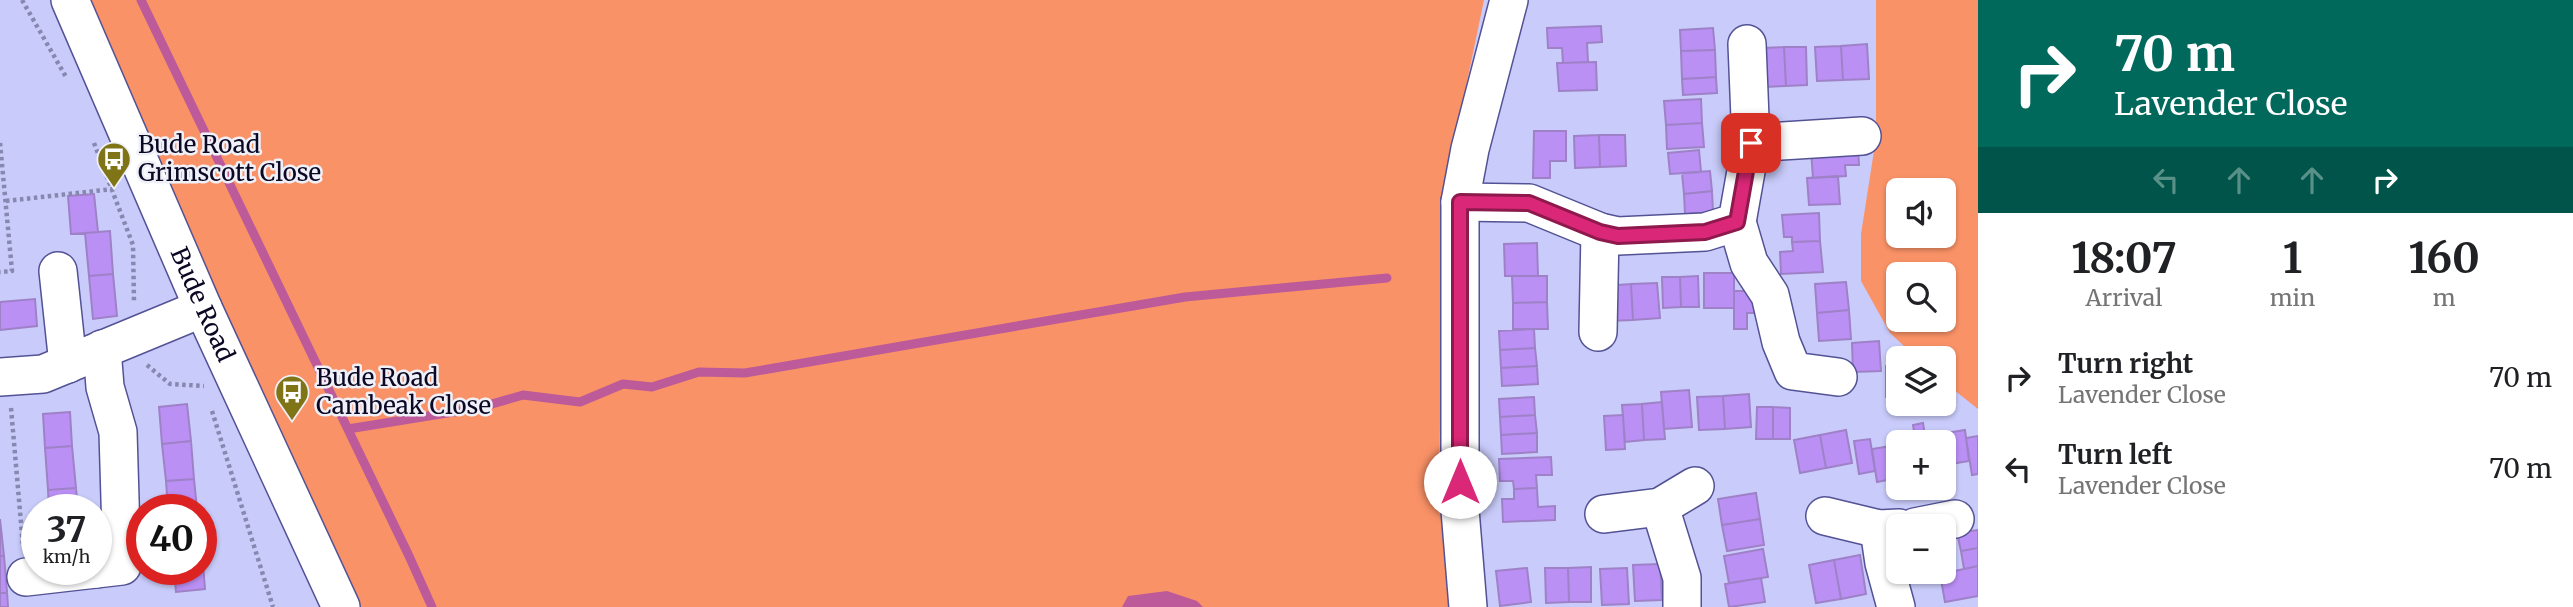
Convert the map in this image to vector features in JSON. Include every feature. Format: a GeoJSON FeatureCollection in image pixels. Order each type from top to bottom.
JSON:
{"type":"FeatureCollection","features":[{"type":"Feature","properties":{"kind":"street","name":"Bude Road"},"geometry":{"type":"LineString","coordinates":[[70,0],[203,308],[341,607]]}},
{"type":"Feature","properties":{"kind":"street"},"geometry":{"type":"LineString","coordinates":[[1468,607],[1460,510],[1460,202],[1470,149],[1509,0]]}},
{"type":"Feature","properties":{"kind":"street"},"geometry":{"type":"LineString","coordinates":[[1748,44],[1751,143],[1737,222],[1749,263],[1770,295],[1781,342],[1793,371],[1838,377]]}},
{"type":"Feature","properties":{"kind":"street"},"geometry":{"type":"LineString","coordinates":[[1751,143],[1862,136]]}},
{"type":"Feature","properties":{"kind":"street"},"geometry":{"type":"LineString","coordinates":[[1460,202],[1529,203],[1600,232],[1618,236],[1705,232],[1737,222]]}},
{"type":"Feature","properties":{"kind":"street"},"geometry":{"type":"LineString","coordinates":[[1598,331],[1600,232]]}},
{"type":"Feature","properties":{"kind":"street"},"geometry":{"type":"LineString","coordinates":[[58,271],[68,364]]}},
{"type":"Feature","properties":{"kind":"street"},"geometry":{"type":"LineString","coordinates":[[0,377],[43,374],[203,308]]}},
{"type":"Feature","properties":{"kind":"street"},"geometry":{"type":"LineString","coordinates":[[102,349],[105,387],[118,432],[122,566],[112,567]]}},
{"type":"Feature","properties":{"kind":"street"},"geometry":{"type":"LineString","coordinates":[[1604,514],[1661,507],[1695,486]]}},
{"type":"Feature","properties":{"kind":"street"},"geometry":{"type":"LineString","coordinates":[[1661,507],[1682,578],[1682,607]]}},
{"type":"Feature","properties":{"kind":"street"},"geometry":{"type":"LineString","coordinates":[[1825,516],[1886,540]]}},
{"type":"Feature","properties":{"kind":"street"},"geometry":{"type":"LineString","coordinates":[[1893,584],[1896,607]]}},
{"type":"Feature","properties":{"kind":"path"},"geometry":{"type":"LineString","coordinates":[[0,143],[12,271],[0,272]]}},
{"type":"Feature","properties":{"kind":"path"},"geometry":{"type":"LineString","coordinates":[[6,201],[114,189]]}},
{"type":"Feature","properties":{"kind":"path"},"geometry":{"type":"LineString","coordinates":[[21,524],[10,408],[23,407]]}},
{"type":"Feature","properties":{"kind":"shaded area"},"geometry":{"type":"Polygon","coordinates":[[[82,0],[1484,0],[1443,197],[1439,495],[1449,607],[355,607],[82,0]]]}},
{"type":"Feature","properties":{"kind":"shaded area"},"geometry":{"type":"Polygon","coordinates":[[[1876,0],[1978,0],[1978,409],[1956,392],[1956,346],[1904,346],[1889,332],[1956,332],[1956,262],[1886,262],[1886,326],[1861,281],[1861,234],[1876,138],[1876,0]]]}},
{"type":"Feature","properties":{"kind":"shaded area"},"geometry":{"type":"Polygon","coordinates":[[[1167,591],[1197,601],[1203,607],[1122,607],[1128,596],[1167,591]]]}},
{"type":"Feature","properties":{"kind":"building"},"geometry":{"type":"Polygon","coordinates":[[[1601,26],[1602,42],[1587,43],[1588,62],[1563,63],[1562,48],[1548,48],[1547,28],[1601,26]]]}},
{"type":"Feature","properties":{"kind":"building"},"geometry":{"type":"Polygon","coordinates":[[[1713,28],[1715,50],[1681,51],[1680,30],[1713,28]]]}},
{"type":"Feature","properties":{"kind":"building"},"geometry":{"type":"Polygon","coordinates":[[[1867,44],[1869,79],[1843,80],[1841,46],[1867,44]]]}},
{"type":"Feature","properties":{"kind":"building"},"geometry":{"type":"Polygon","coordinates":[[[1841,46],[1843,80],[1817,81],[1815,47],[1841,46]]]}},
{"type":"Feature","properties":{"kind":"building"},"geometry":{"type":"Polygon","coordinates":[[[1784,47],[1806,47],[1807,85],[1786,86],[1784,47]]]}},
{"type":"Feature","properties":{"kind":"building"},"geometry":{"type":"Polygon","coordinates":[[[1784,47],[1786,86],[1764,87],[1762,48],[1784,47]]]}},
{"type":"Feature","properties":{"kind":"building"},"geometry":{"type":"Polygon","coordinates":[[[1715,50],[1716,77],[1682,79],[1681,51],[1715,50]]]}},
{"type":"Feature","properties":{"kind":"building"},"geometry":{"type":"Polygon","coordinates":[[[1596,62],[1597,90],[1559,91],[1557,63],[1596,62]]]}},
{"type":"Feature","properties":{"kind":"building"},"geometry":{"type":"Polygon","coordinates":[[[1716,77],[1717,93],[1683,95],[1682,79],[1716,77]]]}},
{"type":"Feature","properties":{"kind":"building"},"geometry":{"type":"Polygon","coordinates":[[[1701,99],[1702,123],[1666,125],[1664,101],[1701,99]]]}},
{"type":"Feature","properties":{"kind":"building"},"geometry":{"type":"Polygon","coordinates":[[[1702,123],[1704,147],[1667,149],[1666,125],[1702,123]]]}},
{"type":"Feature","properties":{"kind":"building"},"geometry":{"type":"Polygon","coordinates":[[[1534,131],[1566,131],[1566,161],[1550,161],[1550,178],[1533,178],[1534,131]]]}},
{"type":"Feature","properties":{"kind":"building"},"geometry":{"type":"Polygon","coordinates":[[[1599,135],[1625,135],[1626,166],[1600,167],[1599,135]]]}},
{"type":"Feature","properties":{"kind":"building"},"geometry":{"type":"Polygon","coordinates":[[[1599,135],[1600,167],[1575,168],[1574,136],[1599,135]]]}},
{"type":"Feature","properties":{"kind":"building"},"geometry":{"type":"Polygon","coordinates":[[[1858,149],[1859,165],[1845,165],[1846,176],[1813,178],[1811,151],[1858,149]]]}},
{"type":"Feature","properties":{"kind":"building"},"geometry":{"type":"Polygon","coordinates":[[[1699,150],[1701,172],[1670,174],[1668,153],[1699,150]]]}},
{"type":"Feature","properties":{"kind":"building"},"geometry":{"type":"Polygon","coordinates":[[[1710,171],[1712,191],[1684,194],[1682,173],[1710,171]]]}},
{"type":"Feature","properties":{"kind":"building"},"geometry":{"type":"Polygon","coordinates":[[[1838,176],[1840,204],[1809,205],[1807,178],[1838,176]]]}},
{"type":"Feature","properties":{"kind":"building"},"geometry":{"type":"Polygon","coordinates":[[[1712,191],[1713,212],[1685,214],[1684,194],[1712,191]]]}},
{"type":"Feature","properties":{"kind":"building"},"geometry":{"type":"Polygon","coordinates":[[[94,194],[98,232],[71,234],[68,196],[94,194]]]}},
{"type":"Feature","properties":{"kind":"building"},"geometry":{"type":"Polygon","coordinates":[[[1819,213],[1820,241],[1792,242],[1792,237],[1784,237],[1782,215],[1819,213]]]}},
{"type":"Feature","properties":{"kind":"building"},"geometry":{"type":"Polygon","coordinates":[[[110,231],[113,274],[89,276],[85,233],[110,231]]]}},
{"type":"Feature","properties":{"kind":"building"},"geometry":{"type":"Polygon","coordinates":[[[1820,241],[1823,272],[1781,274],[1780,252],[1793,251],[1792,242],[1820,241]]]}},
{"type":"Feature","properties":{"kind":"building"},"geometry":{"type":"Polygon","coordinates":[[[1537,243],[1538,276],[1505,276],[1504,244],[1537,243]]]}},
{"type":"Feature","properties":{"kind":"building"},"geometry":{"type":"Polygon","coordinates":[[[1704,273],[1734,273],[1734,308],[1704,308],[1704,273]]]}},
{"type":"Feature","properties":{"kind":"building"},"geometry":{"type":"Polygon","coordinates":[[[113,274],[117,316],[93,319],[89,276],[113,274]]]}},
{"type":"Feature","properties":{"kind":"building"},"geometry":{"type":"Polygon","coordinates":[[[1512,276],[1547,276],[1547,302],[1513,303],[1512,276]]]}},
{"type":"Feature","properties":{"kind":"building"},"geometry":{"type":"Polygon","coordinates":[[[1698,276],[1699,307],[1681,307],[1680,277],[1698,276]]]}},
{"type":"Feature","properties":{"kind":"building"},"geometry":{"type":"Polygon","coordinates":[[[1662,277],[1680,277],[1681,307],[1663,308],[1662,277]]]}},
{"type":"Feature","properties":{"kind":"building"},"geometry":{"type":"Polygon","coordinates":[[[1846,282],[1849,310],[1817,313],[1815,284],[1846,282]]]}},
{"type":"Feature","properties":{"kind":"building"},"geometry":{"type":"Polygon","coordinates":[[[1657,283],[1660,318],[1633,320],[1631,284],[1657,283]]]}},
{"type":"Feature","properties":{"kind":"building"},"geometry":{"type":"Polygon","coordinates":[[[1631,284],[1633,320],[1607,321],[1604,286],[1631,284]]]}},
{"type":"Feature","properties":{"kind":"building"},"geometry":{"type":"Polygon","coordinates":[[[1734,291],[1761,291],[1761,313],[1747,313],[1747,329],[1734,329],[1734,291]]]}},
{"type":"Feature","properties":{"kind":"building"},"geometry":{"type":"Polygon","coordinates":[[[35,299],[37,326],[0,330],[0,302],[35,299]]]}},
{"type":"Feature","properties":{"kind":"building"},"geometry":{"type":"Polygon","coordinates":[[[1547,302],[1548,329],[1513,329],[1513,303],[1547,302]]]}},
{"type":"Feature","properties":{"kind":"building"},"geometry":{"type":"Polygon","coordinates":[[[1849,310],[1851,339],[1819,341],[1817,313],[1849,310]]]}},
{"type":"Feature","properties":{"kind":"building"},"geometry":{"type":"Polygon","coordinates":[[[1534,329],[1535,348],[1500,350],[1499,331],[1534,329]]]}},
{"type":"Feature","properties":{"kind":"building"},"geometry":{"type":"Polygon","coordinates":[[[1879,341],[1881,371],[1853,372],[1852,343],[1879,341]]]}},
{"type":"Feature","properties":{"kind":"building"},"geometry":{"type":"Polygon","coordinates":[[[1535,348],[1537,366],[1501,368],[1500,350],[1535,348]]]}},
{"type":"Feature","properties":{"kind":"building"},"geometry":{"type":"Polygon","coordinates":[[[1537,366],[1538,384],[1502,386],[1501,368],[1537,366]]]}},
{"type":"Feature","properties":{"kind":"building"},"geometry":{"type":"Polygon","coordinates":[[[1689,390],[1692,427],[1664,429],[1661,392],[1689,390]]]}},
{"type":"Feature","properties":{"kind":"building"},"geometry":{"type":"Polygon","coordinates":[[[1749,394],[1751,427],[1725,429],[1723,396],[1749,394]]]}},
{"type":"Feature","properties":{"kind":"building"},"geometry":{"type":"Polygon","coordinates":[[[1723,396],[1725,429],[1699,430],[1697,397],[1723,396]]]}},
{"type":"Feature","properties":{"kind":"building"},"geometry":{"type":"Polygon","coordinates":[[[1534,397],[1535,415],[1500,417],[1499,399],[1534,397]]]}},
{"type":"Feature","properties":{"kind":"building"},"geometry":{"type":"Polygon","coordinates":[[[1662,402],[1665,439],[1644,440],[1642,404],[1662,402]]]}},
{"type":"Feature","properties":{"kind":"building"},"geometry":{"type":"Polygon","coordinates":[[[187,404],[191,441],[162,444],[159,407],[187,404]]]}},
{"type":"Feature","properties":{"kind":"building"},"geometry":{"type":"Polygon","coordinates":[[[1642,404],[1644,440],[1625,442],[1622,405],[1642,404]]]}},
{"type":"Feature","properties":{"kind":"building"},"geometry":{"type":"Polygon","coordinates":[[[1757,407],[1773,407],[1773,439],[1756,439],[1757,407]]]}},
{"type":"Feature","properties":{"kind":"building"},"geometry":{"type":"Polygon","coordinates":[[[1773,407],[1790,408],[1790,439],[1773,439],[1773,407]]]}},
{"type":"Feature","properties":{"kind":"building"},"geometry":{"type":"Polygon","coordinates":[[[70,412],[72,446],[45,448],[43,414],[70,412]]]}},
{"type":"Feature","properties":{"kind":"building"},"geometry":{"type":"Polygon","coordinates":[[[1535,415],[1537,433],[1501,435],[1500,417],[1535,415]]]}},
{"type":"Feature","properties":{"kind":"building"},"geometry":{"type":"Polygon","coordinates":[[[1623,415],[1625,449],[1606,450],[1604,416],[1623,415]]]}},
{"type":"Feature","properties":{"kind":"building"},"geometry":{"type":"Polygon","coordinates":[[[1923,423],[1924,430],[1914,430],[1913,425],[1923,423]]]}},
{"type":"Feature","properties":{"kind":"building"},"geometry":{"type":"Polygon","coordinates":[[[1846,430],[1852,463],[1826,468],[1820,435],[1846,430]]]}},
{"type":"Feature","properties":{"kind":"building"},"geometry":{"type":"Polygon","coordinates":[[[1965,430],[1969,461],[1956,463],[1956,431],[1965,430]]]}},
{"type":"Feature","properties":{"kind":"building"},"geometry":{"type":"Polygon","coordinates":[[[1537,433],[1537,452],[1502,454],[1501,435],[1537,433]]]}},
{"type":"Feature","properties":{"kind":"building"},"geometry":{"type":"Polygon","coordinates":[[[1820,435],[1826,468],[1800,473],[1794,440],[1820,435]]]}},
{"type":"Feature","properties":{"kind":"building"},"geometry":{"type":"Polygon","coordinates":[[[1978,436],[1978,474],[1972,475],[1966,438],[1978,436]]]}},
{"type":"Feature","properties":{"kind":"building"},"geometry":{"type":"Polygon","coordinates":[[[1870,439],[1875,471],[1859,474],[1854,441],[1870,439]]]}},
{"type":"Feature","properties":{"kind":"building"},"geometry":{"type":"Polygon","coordinates":[[[191,441],[194,479],[166,481],[162,444],[191,441]]]}},
{"type":"Feature","properties":{"kind":"building"},"geometry":{"type":"Polygon","coordinates":[[[72,446],[76,488],[48,490],[45,448],[72,446]]]}},
{"type":"Feature","properties":{"kind":"building"},"geometry":{"type":"Polygon","coordinates":[[[1886,447],[1886,480],[1877,482],[1872,449],[1886,447]]]}},
{"type":"Feature","properties":{"kind":"building"},"geometry":{"type":"Polygon","coordinates":[[[1551,457],[1552,475],[1536,475],[1537,488],[1514,489],[1513,481],[1500,481],[1499,459],[1551,457]]]}},
{"type":"Feature","properties":{"kind":"building"},"geometry":{"type":"Polygon","coordinates":[[[194,479],[196,494],[167,494],[166,481],[194,479]]]}},
{"type":"Feature","properties":{"kind":"building"},"geometry":{"type":"Polygon","coordinates":[[[76,488],[77,494],[48,494],[48,490],[76,488]]]}},
{"type":"Feature","properties":{"kind":"building"},"geometry":{"type":"Polygon","coordinates":[[[1537,488],[1538,507],[1555,506],[1555,520],[1503,522],[1502,499],[1514,499],[1514,489],[1537,488]]]}},
{"type":"Feature","properties":{"kind":"building"},"geometry":{"type":"Polygon","coordinates":[[[1756,493],[1760,519],[1722,525],[1718,499],[1756,493]]]}},
{"type":"Feature","properties":{"kind":"building"},"geometry":{"type":"Polygon","coordinates":[[[0,519],[4,556],[0,556],[0,519]]]}},
{"type":"Feature","properties":{"kind":"building"},"geometry":{"type":"Polygon","coordinates":[[[1760,519],[1764,545],[1727,551],[1722,525],[1760,519]]]}},
{"type":"Feature","properties":{"kind":"building"},"geometry":{"type":"Polygon","coordinates":[[[1978,530],[1978,548],[1961,551],[1957,533],[1978,530]]]}},
{"type":"Feature","properties":{"kind":"building"},"geometry":{"type":"Polygon","coordinates":[[[1978,548],[1978,566],[1964,569],[1961,551],[1978,548]]]}},
{"type":"Feature","properties":{"kind":"building"},"geometry":{"type":"Polygon","coordinates":[[[1763,549],[1768,577],[1729,583],[1724,556],[1763,549]]]}},
{"type":"Feature","properties":{"kind":"building"},"geometry":{"type":"Polygon","coordinates":[[[1860,555],[1866,594],[1841,599],[1834,560],[1860,555]]]}},
{"type":"Feature","properties":{"kind":"building"},"geometry":{"type":"Polygon","coordinates":[[[0,556],[4,556],[7,592],[0,593],[0,556]]]}},
{"type":"Feature","properties":{"kind":"building"},"geometry":{"type":"Polygon","coordinates":[[[1834,560],[1841,599],[1816,603],[1809,565],[1834,560]]]}},
{"type":"Feature","properties":{"kind":"building"},"geometry":{"type":"Polygon","coordinates":[[[1660,564],[1662,600],[1635,601],[1633,565],[1660,564]]]}},
{"type":"Feature","properties":{"kind":"building"},"geometry":{"type":"Polygon","coordinates":[[[1978,566],[1978,596],[1945,602],[1942,584],[1956,584],[1956,571],[1978,566]]]}},
{"type":"Feature","properties":{"kind":"building"},"geometry":{"type":"Polygon","coordinates":[[[1591,567],[1591,602],[1569,602],[1568,568],[1591,567]]]}},
{"type":"Feature","properties":{"kind":"building"},"geometry":{"type":"Polygon","coordinates":[[[1527,568],[1531,602],[1500,606],[1496,571],[1527,568]]]}},
{"type":"Feature","properties":{"kind":"building"},"geometry":{"type":"Polygon","coordinates":[[[1545,568],[1568,568],[1569,602],[1546,603],[1545,568]]]}},
{"type":"Feature","properties":{"kind":"building"},"geometry":{"type":"Polygon","coordinates":[[[1627,568],[1629,604],[1602,605],[1600,569],[1627,568]]]}},
{"type":"Feature","properties":{"kind":"building"},"geometry":{"type":"Polygon","coordinates":[[[1761,578],[1765,602],[1729,607],[1725,584],[1761,578]]]}},
{"type":"Feature","properties":{"kind":"building"},"geometry":{"type":"Polygon","coordinates":[[[175,585],[205,585],[205,589],[176,592],[175,585]]]}},
{"type":"Feature","properties":{"kind":"building"},"geometry":{"type":"Polygon","coordinates":[[[7,592],[8,607],[0,607],[0,593],[7,592]]]}},
{"type":"Feature","properties":{"kind":"waterway"},"geometry":{"type":"LineString","coordinates":[[141,0],[432,607]]}},
{"type":"Feature","properties":{"kind":"waterway"},"geometry":{"type":"LineString","coordinates":[[348,429],[478,408],[523,395],[580,402],[623,384],[652,387],[699,372],[745,373],[1185,297],[1387,278]]}},
{"type":"Feature","properties":{"kind":"place","name":"Bude Road Grimscott Close"},"geometry":{"type":"Point","coordinates":[114,189]}},
{"type":"Feature","properties":{"kind":"place","name":"Bude Road Cambeak Close"},"geometry":{"type":"Point","coordinates":[292,422]}},
{"type":"Feature","properties":{"kind":"route"},"geometry":{"type":"LineString","coordinates":[[1460,482],[1460,202],[1529,203],[1600,232],[1618,236],[1705,232],[1737,222],[1751,143]]}}]}
